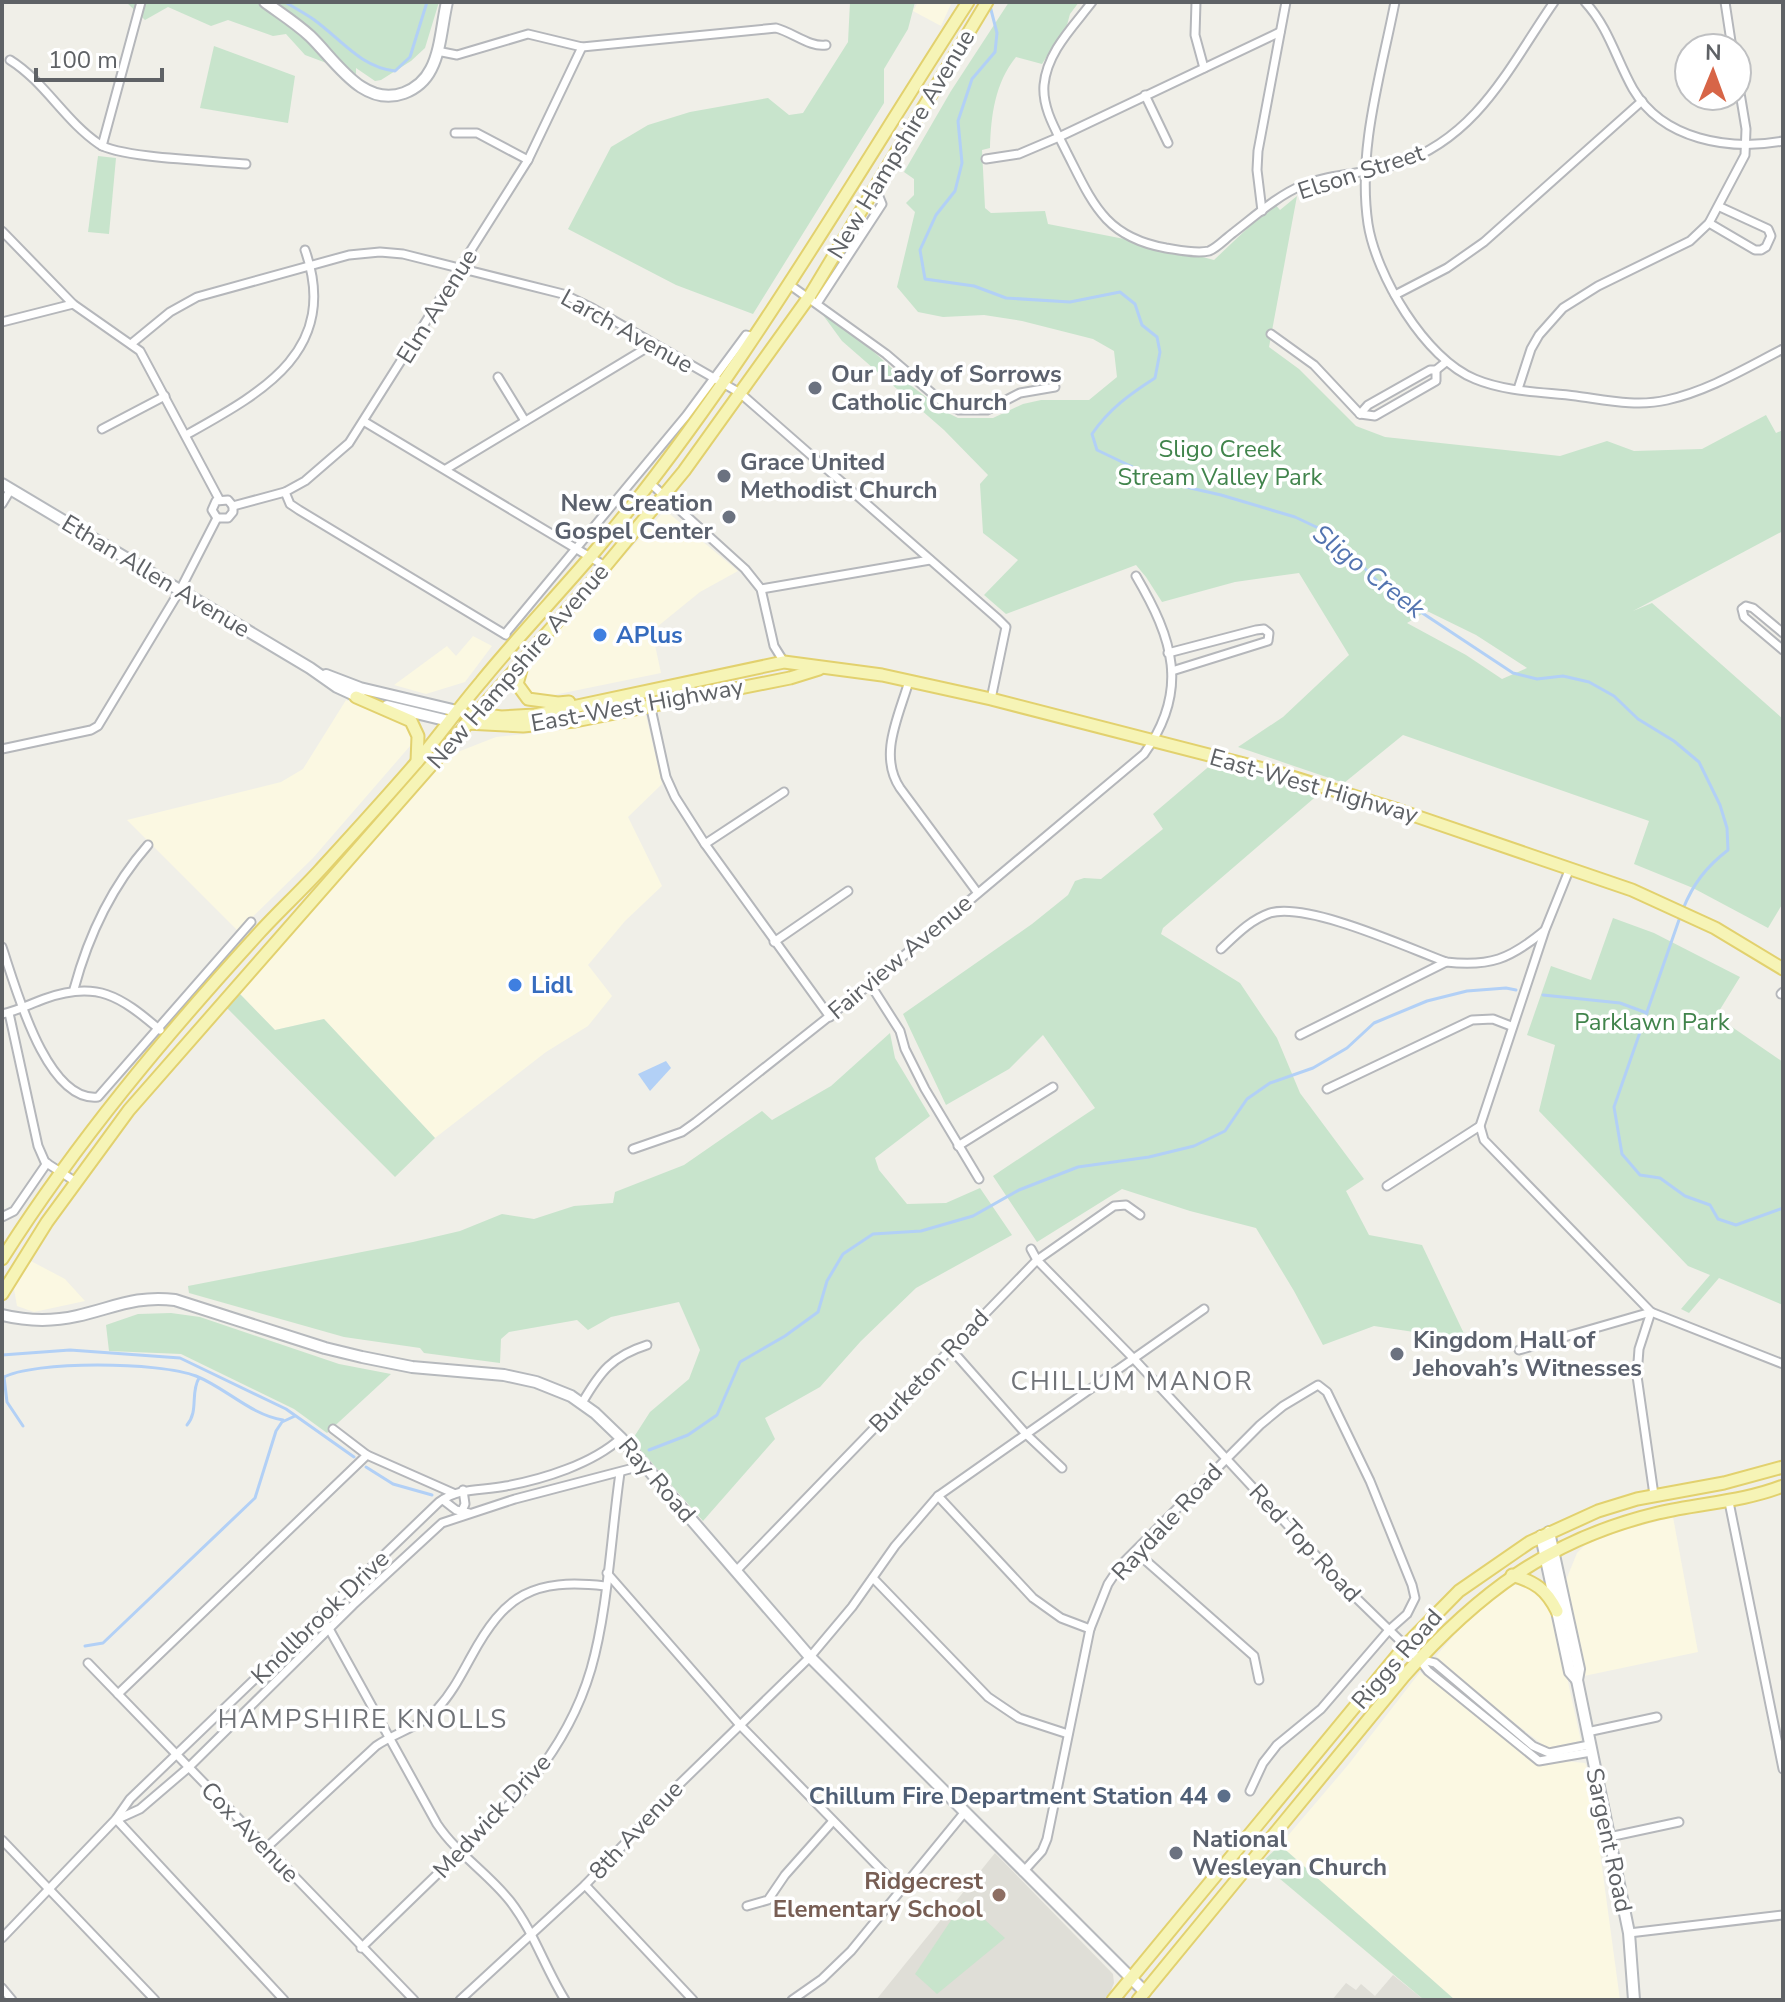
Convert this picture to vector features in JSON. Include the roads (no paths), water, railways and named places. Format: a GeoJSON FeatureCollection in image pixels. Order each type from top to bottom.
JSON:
{"type":"FeatureCollection","features":[{"type":"Feature","properties":{"kind":"main road","name":"New Hampshire Avenue"},"geometry":{"type":"LineString","coordinates":[[2,1259],[60,1171],[163,1032],[416,762],[650,483],[718,381],[755,337],[790,285],[968,2]]}},
{"type":"Feature","properties":{"kind":"main road","name":"New Hampshire Avenue"},"geometry":{"type":"LineString","coordinates":[[2,1294],[76,1182],[129,1110],[664,496],[813,300],[875,187],[986,4]]}},
{"type":"Feature","properties":{"kind":"main road"},"geometry":{"type":"LineString","coordinates":[[526,656],[517,676],[517,684],[528,699],[594,704]]}},
{"type":"Feature","properties":{"kind":"main road","name":"East-West Highway"},"geometry":{"type":"LineString","coordinates":[[457,711],[501,717],[535,715],[784,662],[860,671],[991,699],[1279,773],[1570,868],[1673,908],[1783,969]]}},
{"type":"Feature","properties":{"kind":"main road","name":"East-West Highway"},"geometry":{"type":"LineString","coordinates":[[449,721],[523,726],[575,721],[790,678],[823,668]]}},
{"type":"Feature","properties":{"kind":"main road"},"geometry":{"type":"LineString","coordinates":[[356,697],[411,721],[418,736],[416,762]]}},
{"type":"Feature","properties":{"kind":"main road","name":"Riggs Road"},"geometry":{"type":"LineString","coordinates":[[1113,2000],[1405,1646],[1459,1591],[1545,1534],[1598,1511],[1654,1495],[1724,1483],[1783,1467]]}},
{"type":"Feature","properties":{"kind":"main road","name":"Riggs Road"},"geometry":{"type":"LineString","coordinates":[[1141,1996],[1419,1659],[1465,1612],[1512,1575],[1549,1553],[1602,1529],[1676,1509],[1756,1496],[1783,1486]]}},
{"type":"Feature","properties":{"kind":"main road"},"geometry":{"type":"LineString","coordinates":[[1512,1575],[1534,1582],[1548,1594],[1557,1611]]}},
{"type":"Feature","properties":{"kind":"street"},"geometry":{"type":"LineString","coordinates":[[102,146],[141,2]]}},
{"type":"Feature","properties":{"kind":"street"},"geometry":{"type":"LineString","coordinates":[[265,2],[303,29],[356,84],[371,95],[395,96],[423,82],[432,67],[447,2]]}},
{"type":"Feature","properties":{"kind":"street"},"geometry":{"type":"LineString","coordinates":[[1059,137],[1044,96],[1047,73],[1054,53],[1092,2]]}},
{"type":"Feature","properties":{"kind":"street"},"geometry":{"type":"LineString","coordinates":[[1196,2],[1195,35],[1204,68]]}},
{"type":"Feature","properties":{"kind":"street"},"geometry":{"type":"LineString","coordinates":[[1262,211],[1258,151],[1286,2]]}},
{"type":"Feature","properties":{"kind":"street"},"geometry":{"type":"LineString","coordinates":[[1395,2],[1363,172],[1371,240],[1383,274],[1395,295],[1446,362],[1479,381],[1518,389],[1625,403],[1657,402],[1714,384],[1783,349]]}},
{"type":"Feature","properties":{"kind":"street","name":"Elson Street"},"geometry":{"type":"LineString","coordinates":[[1059,137],[1095,208],[1117,230],[1161,247],[1210,251],[1262,211],[1303,185],[1400,163],[1429,151],[1466,125],[1486,103],[1554,2]]}},
{"type":"Feature","properties":{"kind":"street"},"geometry":{"type":"LineString","coordinates":[[1585,2],[1607,30],[1626,76],[1656,116],[1685,133],[1714,142],[1746,144],[1783,141]]}},
{"type":"Feature","properties":{"kind":"street"},"geometry":{"type":"LineString","coordinates":[[1725,2],[1730,32]]}},
{"type":"Feature","properties":{"kind":"street"},"geometry":{"type":"LineString","coordinates":[[437,51],[457,55],[528,34],[582,47],[776,28],[792,32],[819,46],[826,45]]}},
{"type":"Feature","properties":{"kind":"street"},"geometry":{"type":"LineString","coordinates":[[986,159],[1019,154],[1059,137],[1280,32]]}},
{"type":"Feature","properties":{"kind":"street","name":"Elm Avenue"},"geometry":{"type":"LineString","coordinates":[[233,506],[285,492],[328,464],[365,422],[528,160],[582,47]]}},
{"type":"Feature","properties":{"kind":"street"},"geometry":{"type":"LineString","coordinates":[[10,60],[28,71],[102,146],[125,152],[246,164]]}},
{"type":"Feature","properties":{"kind":"street"},"geometry":{"type":"LineString","coordinates":[[1145,95],[1168,143]]}},
{"type":"Feature","properties":{"kind":"street"},"geometry":{"type":"LineString","coordinates":[[1395,295],[1447,268],[1484,242],[1642,101]]}},
{"type":"Feature","properties":{"kind":"street"},"geometry":{"type":"LineString","coordinates":[[1518,389],[1531,349],[1563,308],[1598,286],[1676,250],[1700,234],[1709,223],[1745,155],[1742,112]]}},
{"type":"Feature","properties":{"kind":"street"},"geometry":{"type":"LineString","coordinates":[[455,133],[477,133],[528,160]]}},
{"type":"Feature","properties":{"kind":"street"},"geometry":{"type":"LineString","coordinates":[[1709,223],[1755,250],[1761,250],[1770,242],[1768,229],[1720,207]]}},
{"type":"Feature","properties":{"kind":"street"},"geometry":{"type":"LineString","coordinates":[[2,231],[73,304],[140,351],[219,499]]}},
{"type":"Feature","properties":{"kind":"street"},"geometry":{"type":"LineString","coordinates":[[186,435],[260,391],[282,373],[297,354],[311,324],[314,307],[310,265],[305,250]]}},
{"type":"Feature","properties":{"kind":"street","name":"Larch Avenue"},"geometry":{"type":"LineString","coordinates":[[131,344],[170,312],[197,297],[349,255],[380,252],[403,254],[563,294],[740,393],[1006,627],[991,699]]}},
{"type":"Feature","properties":{"kind":"street"},"geometry":{"type":"LineString","coordinates":[[790,285],[886,354],[941,401],[959,410],[987,410],[1020,393],[1055,387]]}},
{"type":"Feature","properties":{"kind":"street"},"geometry":{"type":"LineString","coordinates":[[2,322],[73,304]]}},
{"type":"Feature","properties":{"kind":"street"},"geometry":{"type":"LineString","coordinates":[[1271,334],[1314,365],[1360,414],[1375,416],[1436,381],[1436,370]]}},
{"type":"Feature","properties":{"kind":"street"},"geometry":{"type":"LineString","coordinates":[[446,469],[653,344]]}},
{"type":"Feature","properties":{"kind":"street"},"geometry":{"type":"LineString","coordinates":[[1360,414],[1368,405],[1446,362]]}},
{"type":"Feature","properties":{"kind":"street"},"geometry":{"type":"LineString","coordinates":[[498,377],[525,421]]}},
{"type":"Feature","properties":{"kind":"street"},"geometry":{"type":"LineString","coordinates":[[505,634],[718,381]]}},
{"type":"Feature","properties":{"kind":"street"},"geometry":{"type":"LineString","coordinates":[[102,429],[165,396]]}},
{"type":"Feature","properties":{"kind":"street"},"geometry":{"type":"LineString","coordinates":[[365,422],[605,566]]}},
{"type":"Feature","properties":{"kind":"street"},"geometry":{"type":"LineString","coordinates":[[650,483],[745,569],[761,589],[774,646],[784,662]]}},
{"type":"Feature","properties":{"kind":"street"},"geometry":{"type":"LineString","coordinates":[[2,504],[6,486]]}},
{"type":"Feature","properties":{"kind":"street","name":"Ethan Allen Avenue"},"geometry":{"type":"LineString","coordinates":[[6,486],[356,697],[449,721]]}},
{"type":"Feature","properties":{"kind":"street"},"geometry":{"type":"LineString","coordinates":[[285,492],[290,504],[299,510],[516,641]]}},
{"type":"Feature","properties":{"kind":"street"},"geometry":{"type":"LineString","coordinates":[[217,518],[228,518],[233,512],[228,500],[219,499]]}},
{"type":"Feature","properties":{"kind":"street"},"geometry":{"type":"LineString","coordinates":[[217,518],[212,510],[219,499]]}},
{"type":"Feature","properties":{"kind":"street"},"geometry":{"type":"LineString","coordinates":[[2,749],[98,726],[180,590],[211,535],[217,518]]}},
{"type":"Feature","properties":{"kind":"street"},"geometry":{"type":"LineString","coordinates":[[761,589],[930,560]]}},
{"type":"Feature","properties":{"kind":"street"},"geometry":{"type":"LineString","coordinates":[[1136,576],[1154,607],[1172,671],[1167,713],[1153,741]]}},
{"type":"Feature","properties":{"kind":"street"},"geometry":{"type":"LineString","coordinates":[[1783,633],[1753,608],[1746,606],[1742,609],[1744,617],[1783,650]]}},
{"type":"Feature","properties":{"kind":"street"},"geometry":{"type":"LineString","coordinates":[[1168,653],[1256,630],[1264,629],[1269,633],[1268,641],[1172,671]]}},
{"type":"Feature","properties":{"kind":"street","name":"Ethan Allen Avenue"},"geometry":{"type":"LineString","coordinates":[[310,668],[360,688],[457,711]]}},
{"type":"Feature","properties":{"kind":"street"},"geometry":{"type":"LineString","coordinates":[[909,681],[891,740],[892,773],[977,892]]}},
{"type":"Feature","properties":{"kind":"street"},"geometry":{"type":"LineString","coordinates":[[650,704],[669,787],[705,844],[830,1017]]}},
{"type":"Feature","properties":{"kind":"street","name":"Fairview Avenue"},"geometry":{"type":"LineString","coordinates":[[633,1149],[691,1126],[830,1017],[1131,766],[1153,741]]}},
{"type":"Feature","properties":{"kind":"street"},"geometry":{"type":"LineString","coordinates":[[705,844],[784,792]]}},
{"type":"Feature","properties":{"kind":"street"},"geometry":{"type":"LineString","coordinates":[[74,989],[110,896],[125,870],[148,845]]}},
{"type":"Feature","properties":{"kind":"street"},"geometry":{"type":"LineString","coordinates":[[1570,868],[1511,1026],[1480,1126],[1484,1140],[1651,1312],[1783,1364]]}},
{"type":"Feature","properties":{"kind":"street"},"geometry":{"type":"LineString","coordinates":[[774,942],[848,891]]}},
{"type":"Feature","properties":{"kind":"street"},"geometry":{"type":"LineString","coordinates":[[1221,949],[1253,921],[1271,913],[1298,911],[1317,914],[1446,962],[1474,964],[1499,960],[1525,946],[1545,930]]}},
{"type":"Feature","properties":{"kind":"street","name":"New Hampshire Avenue"},"geometry":{"type":"LineString","coordinates":[[163,1032],[251,922]]}},
{"type":"Feature","properties":{"kind":"street"},"geometry":{"type":"LineString","coordinates":[[2,947],[23,1008],[43,1056],[67,1085],[88,1098],[98,1097],[163,1032],[116,998],[74,989],[23,1008],[6,1014],[38,1146],[47,1163],[76,1182]]}},
{"type":"Feature","properties":{"kind":"street"},"geometry":{"type":"LineString","coordinates":[[1300,1035],[1446,962]]}},
{"type":"Feature","properties":{"kind":"street"},"geometry":{"type":"LineString","coordinates":[[870,984],[900,1031],[913,1065],[979,1179]]}},
{"type":"Feature","properties":{"kind":"street"},"geometry":{"type":"LineString","coordinates":[[1327,1089],[1472,1020],[1493,1019],[1511,1026]]}},
{"type":"Feature","properties":{"kind":"street"},"geometry":{"type":"LineString","coordinates":[[958,1146],[1053,1087]]}},
{"type":"Feature","properties":{"kind":"street"},"geometry":{"type":"LineString","coordinates":[[1387,1186],[1480,1126]]}},
{"type":"Feature","properties":{"kind":"street"},"geometry":{"type":"LineString","coordinates":[[2,1217],[14,1211],[47,1163]]}},
{"type":"Feature","properties":{"kind":"street","name":"Burketon Road"},"geometry":{"type":"LineString","coordinates":[[736,1571],[1037,1260],[1110,1208],[1126,1205],[1140,1215]]}},
{"type":"Feature","properties":{"kind":"street","name":"Red Top Road"},"geometry":{"type":"LineString","coordinates":[[1031,1249],[1037,1260],[1428,1671],[1539,1761],[1590,1749]]}},
{"type":"Feature","properties":{"kind":"street","name":"Ray Road"},"geometry":{"type":"LineString","coordinates":[[2,1315],[47,1321],[74,1317],[131,1300],[175,1300],[313,1345],[362,1357],[412,1367],[504,1375],[536,1382],[571,1396],[621,1438],[810,1657],[1130,1979],[1141,1996]]}},
{"type":"Feature","properties":{"kind":"street","name":"8th Avenue"},"geometry":{"type":"LineString","coordinates":[[460,2000],[585,1885],[658,1805],[810,1657],[895,1546],[938,1496],[1204,1309]]}},
{"type":"Feature","properties":{"kind":"street"},"geometry":{"type":"LineString","coordinates":[[1519,1350],[1651,1312]]}},
{"type":"Feature","properties":{"kind":"street"},"geometry":{"type":"LineString","coordinates":[[1651,1312],[1636,1365],[1654,1495]]}},
{"type":"Feature","properties":{"kind":"street"},"geometry":{"type":"LineString","coordinates":[[582,1403],[604,1369],[618,1357],[647,1345]]}},
{"type":"Feature","properties":{"kind":"street"},"geometry":{"type":"LineString","coordinates":[[950,1348],[1026,1434],[1062,1468]]}},
{"type":"Feature","properties":{"kind":"street","name":"Raydale Road"},"geometry":{"type":"LineString","coordinates":[[1023,1872],[1042,1851],[1047,1839],[1090,1629],[1113,1575],[1270,1417],[1318,1385],[1324,1388],[1345,1427],[1414,1592],[1410,1609],[1389,1630]]}},
{"type":"Feature","properties":{"kind":"street"},"geometry":{"type":"LineString","coordinates":[[333,1429],[367,1455],[459,1491],[506,1486],[560,1470],[591,1458],[621,1438]]}},
{"type":"Feature","properties":{"kind":"street"},"geometry":{"type":"LineString","coordinates":[[118,1694],[367,1455]]}},
{"type":"Feature","properties":{"kind":"street","name":"Knollbrook Drive"},"geometry":{"type":"LineString","coordinates":[[116,1819],[140,1809],[188,1768],[442,1523],[467,1513],[645,1465]]}},
{"type":"Feature","properties":{"kind":"street","name":"Medwick Drive"},"geometry":{"type":"LineString","coordinates":[[361,1948],[535,1777],[564,1735],[591,1669],[620,1473]]}},
{"type":"Feature","properties":{"kind":"street"},"geometry":{"type":"LineString","coordinates":[[443,1500],[456,1510],[467,1513],[459,1491]]}},
{"type":"Feature","properties":{"kind":"street","name":"Knollbrook Drive"},"geometry":{"type":"LineString","coordinates":[[2,1938],[51,1890],[116,1819],[130,1799],[174,1755],[443,1500],[459,1491]]}},
{"type":"Feature","properties":{"kind":"street"},"geometry":{"type":"LineString","coordinates":[[938,1496],[1033,1598],[1061,1618],[1090,1629]]}},
{"type":"Feature","properties":{"kind":"street"},"geometry":{"type":"LineString","coordinates":[[1729,1502],[1783,1769]]}},
{"type":"Feature","properties":{"kind":"street","name":"Sargent Road"},"geometry":{"type":"LineString","coordinates":[[1545,1534],[1579,1669],[1577,1680],[1590,1749],[1629,1933],[1634,2000]]}},
{"type":"Feature","properties":{"kind":"street"},"geometry":{"type":"LineString","coordinates":[[1136,1552],[1254,1656],[1259,1680]]}},
{"type":"Feature","properties":{"kind":"street","name":"Sargent Road"},"geometry":{"type":"LineString","coordinates":[[1549,1553],[1570,1672],[1577,1680]]}},
{"type":"Feature","properties":{"kind":"street"},"geometry":{"type":"LineString","coordinates":[[607,1573],[739,1724],[901,1890]]}},
{"type":"Feature","properties":{"kind":"street"},"geometry":{"type":"LineString","coordinates":[[873,1578],[988,1697],[1019,1718],[1068,1734]]}},
{"type":"Feature","properties":{"kind":"street"},"geometry":{"type":"LineString","coordinates":[[265,1849],[331,1785],[389,1736],[415,1725],[436,1711],[448,1697],[485,1631],[514,1600],[533,1590],[557,1584],[605,1586]]}},
{"type":"Feature","properties":{"kind":"street"},"geometry":{"type":"LineString","coordinates":[[322,1616],[437,1824],[503,1892],[532,1932],[565,2000]]}},
{"type":"Feature","properties":{"kind":"street"},"geometry":{"type":"LineString","coordinates":[[1250,1791],[1263,1763],[1277,1745],[1321,1709],[1389,1630]]}},
{"type":"Feature","properties":{"kind":"street","name":"Cox Avenue"},"geometry":{"type":"LineString","coordinates":[[88,1663],[414,2000]]}},
{"type":"Feature","properties":{"kind":"street"},"geometry":{"type":"LineString","coordinates":[[1587,1732],[1657,1717]]}},
{"type":"Feature","properties":{"kind":"street"},"geometry":{"type":"LineString","coordinates":[[792,2000],[841,1961],[964,1813]]}},
{"type":"Feature","properties":{"kind":"street"},"geometry":{"type":"LineString","coordinates":[[116,1819],[284,2000]]}},
{"type":"Feature","properties":{"kind":"street"},"geometry":{"type":"LineString","coordinates":[[747,1906],[768,1900],[791,1868],[833,1821]]}},
{"type":"Feature","properties":{"kind":"street"},"geometry":{"type":"LineString","coordinates":[[1609,1837],[1679,1822]]}},
{"type":"Feature","properties":{"kind":"street"},"geometry":{"type":"LineString","coordinates":[[2,1840],[155,2000]]}},
{"type":"Feature","properties":{"kind":"street"},"geometry":{"type":"LineString","coordinates":[[585,1885],[693,2000]]}},
{"type":"Feature","properties":{"kind":"street"},"geometry":{"type":"LineString","coordinates":[[1629,1933],[1783,1915]]}},
{"type":"Feature","properties":{"kind":"street"},"geometry":{"type":"LineString","coordinates":[[2,1988],[12,2000]]}},
{"type":"Feature","properties":{"kind":"water"},"geometry":{"type":"Polygon","coordinates":[[[666,1061],[671,1068],[650,1091],[638,1074],[666,1061]]]}},
{"type":"Feature","properties":{"kind":"waterway","name":"Sligo Creek"},"geometry":{"type":"LineString","coordinates":[[285,2],[313,19],[361,58],[395,71],[410,57],[427,2]]}},
{"type":"Feature","properties":{"kind":"waterway","name":"Sligo Creek"},"geometry":{"type":"LineString","coordinates":[[990,6],[997,33],[995,52],[972,79],[958,121],[962,163],[955,191],[936,215],[920,250],[925,279],[974,286],[1006,298],[1070,302],[1120,292],[1135,304],[1142,325],[1157,337],[1160,352],[1155,378],[1120,403],[1092,434],[1097,450],[1164,482],[1295,517],[1331,534],[1383,587],[1513,673],[1537,679],[1563,676],[1589,682],[1614,696],[1638,719],[1674,741],[1699,762],[1720,805],[1727,828],[1728,850],[1701,876],[1683,909]]}},
{"type":"Feature","properties":{"kind":"waterway","name":"Sligo Creek"},"geometry":{"type":"LineString","coordinates":[[1680,917],[1614,1107],[1622,1154],[1640,1175],[1660,1178],[1685,1196],[1710,1205],[1718,1219],[1736,1225],[1783,1208]]}},
{"type":"Feature","properties":{"kind":"waterway"},"geometry":{"type":"LineString","coordinates":[[649,1450],[688,1435],[717,1415],[740,1362],[818,1312],[827,1281],[843,1254],[873,1234],[921,1231],[973,1216],[1019,1190],[1078,1167],[1149,1157],[1194,1146],[1225,1131],[1247,1099],[1270,1083],[1313,1068],[1347,1048],[1374,1023],[1427,1001],[1467,991],[1516,990]]}},
{"type":"Feature","properties":{"kind":"waterway"},"geometry":{"type":"LineString","coordinates":[[1543,995],[1620,1003],[1647,1013]]}},
{"type":"Feature","properties":{"kind":"waterway"},"geometry":{"type":"LineString","coordinates":[[2,1355],[70,1350],[180,1358],[286,1409],[354,1457]]}},
{"type":"Feature","properties":{"kind":"waterway"},"geometry":{"type":"LineString","coordinates":[[2,1378],[18,1372],[68,1366],[127,1366],[179,1371],[207,1381],[260,1413],[283,1420]]}},
{"type":"Feature","properties":{"kind":"waterway"},"geometry":{"type":"LineString","coordinates":[[4,1377],[7,1402],[23,1426]]}},
{"type":"Feature","properties":{"kind":"waterway"},"geometry":{"type":"LineString","coordinates":[[187,1425],[193,1414],[199,1378]]}},
{"type":"Feature","properties":{"kind":"waterway"},"geometry":{"type":"LineString","coordinates":[[85,1646],[103,1643],[255,1498],[276,1431],[282,1422],[295,1416]]}},
{"type":"Feature","properties":{"kind":"waterway"},"geometry":{"type":"LineString","coordinates":[[366,1467],[393,1484],[432,1495]]}},
{"type":"Feature","properties":{"kind":"place","name":"Our Lady of Sorrows Catholic Church"},"geometry":{"type":"Point","coordinates":[815,388]}},
{"type":"Feature","properties":{"kind":"place","name":"Grace United Methodist Church"},"geometry":{"type":"Point","coordinates":[724,476]}},
{"type":"Feature","properties":{"kind":"place","name":"New Creation Gospel Center"},"geometry":{"type":"Point","coordinates":[729,517]}},
{"type":"Feature","properties":{"kind":"place","name":"APlus"},"geometry":{"type":"Point","coordinates":[600,635]}},
{"type":"Feature","properties":{"kind":"place","name":"Lidl"},"geometry":{"type":"Point","coordinates":[515,985]}},
{"type":"Feature","properties":{"kind":"place","name":"Kingdom Hall of Jehovah’s Witnesses"},"geometry":{"type":"Point","coordinates":[1397,1354]}},
{"type":"Feature","properties":{"kind":"place","name":"Chillum Fire Department Station 44"},"geometry":{"type":"Point","coordinates":[1224,1796]}},
{"type":"Feature","properties":{"kind":"place","name":"National Wesleyan Church"},"geometry":{"type":"Point","coordinates":[1176,1853]}},
{"type":"Feature","properties":{"kind":"place","name":"Ridgecrest Elementary School"},"geometry":{"type":"Point","coordinates":[999,1895]}},
{"type":"Feature","properties":{"kind":"district","name":"CHILLUM MANOR"},"geometry":{"type":"Point","coordinates":[1132,1381]}},
{"type":"Feature","properties":{"kind":"district","name":"HAMPSHIRE KNOLLS"},"geometry":{"type":"Point","coordinates":[363,1719]}},
{"type":"Feature","properties":{"kind":"park label","name":"Sligo Creek Stream Valley Park"},"geometry":{"type":"Point","coordinates":[1220,463]}},
{"type":"Feature","properties":{"kind":"park label","name":"Parklawn Park"},"geometry":{"type":"Point","coordinates":[1652,1022]}}]}
